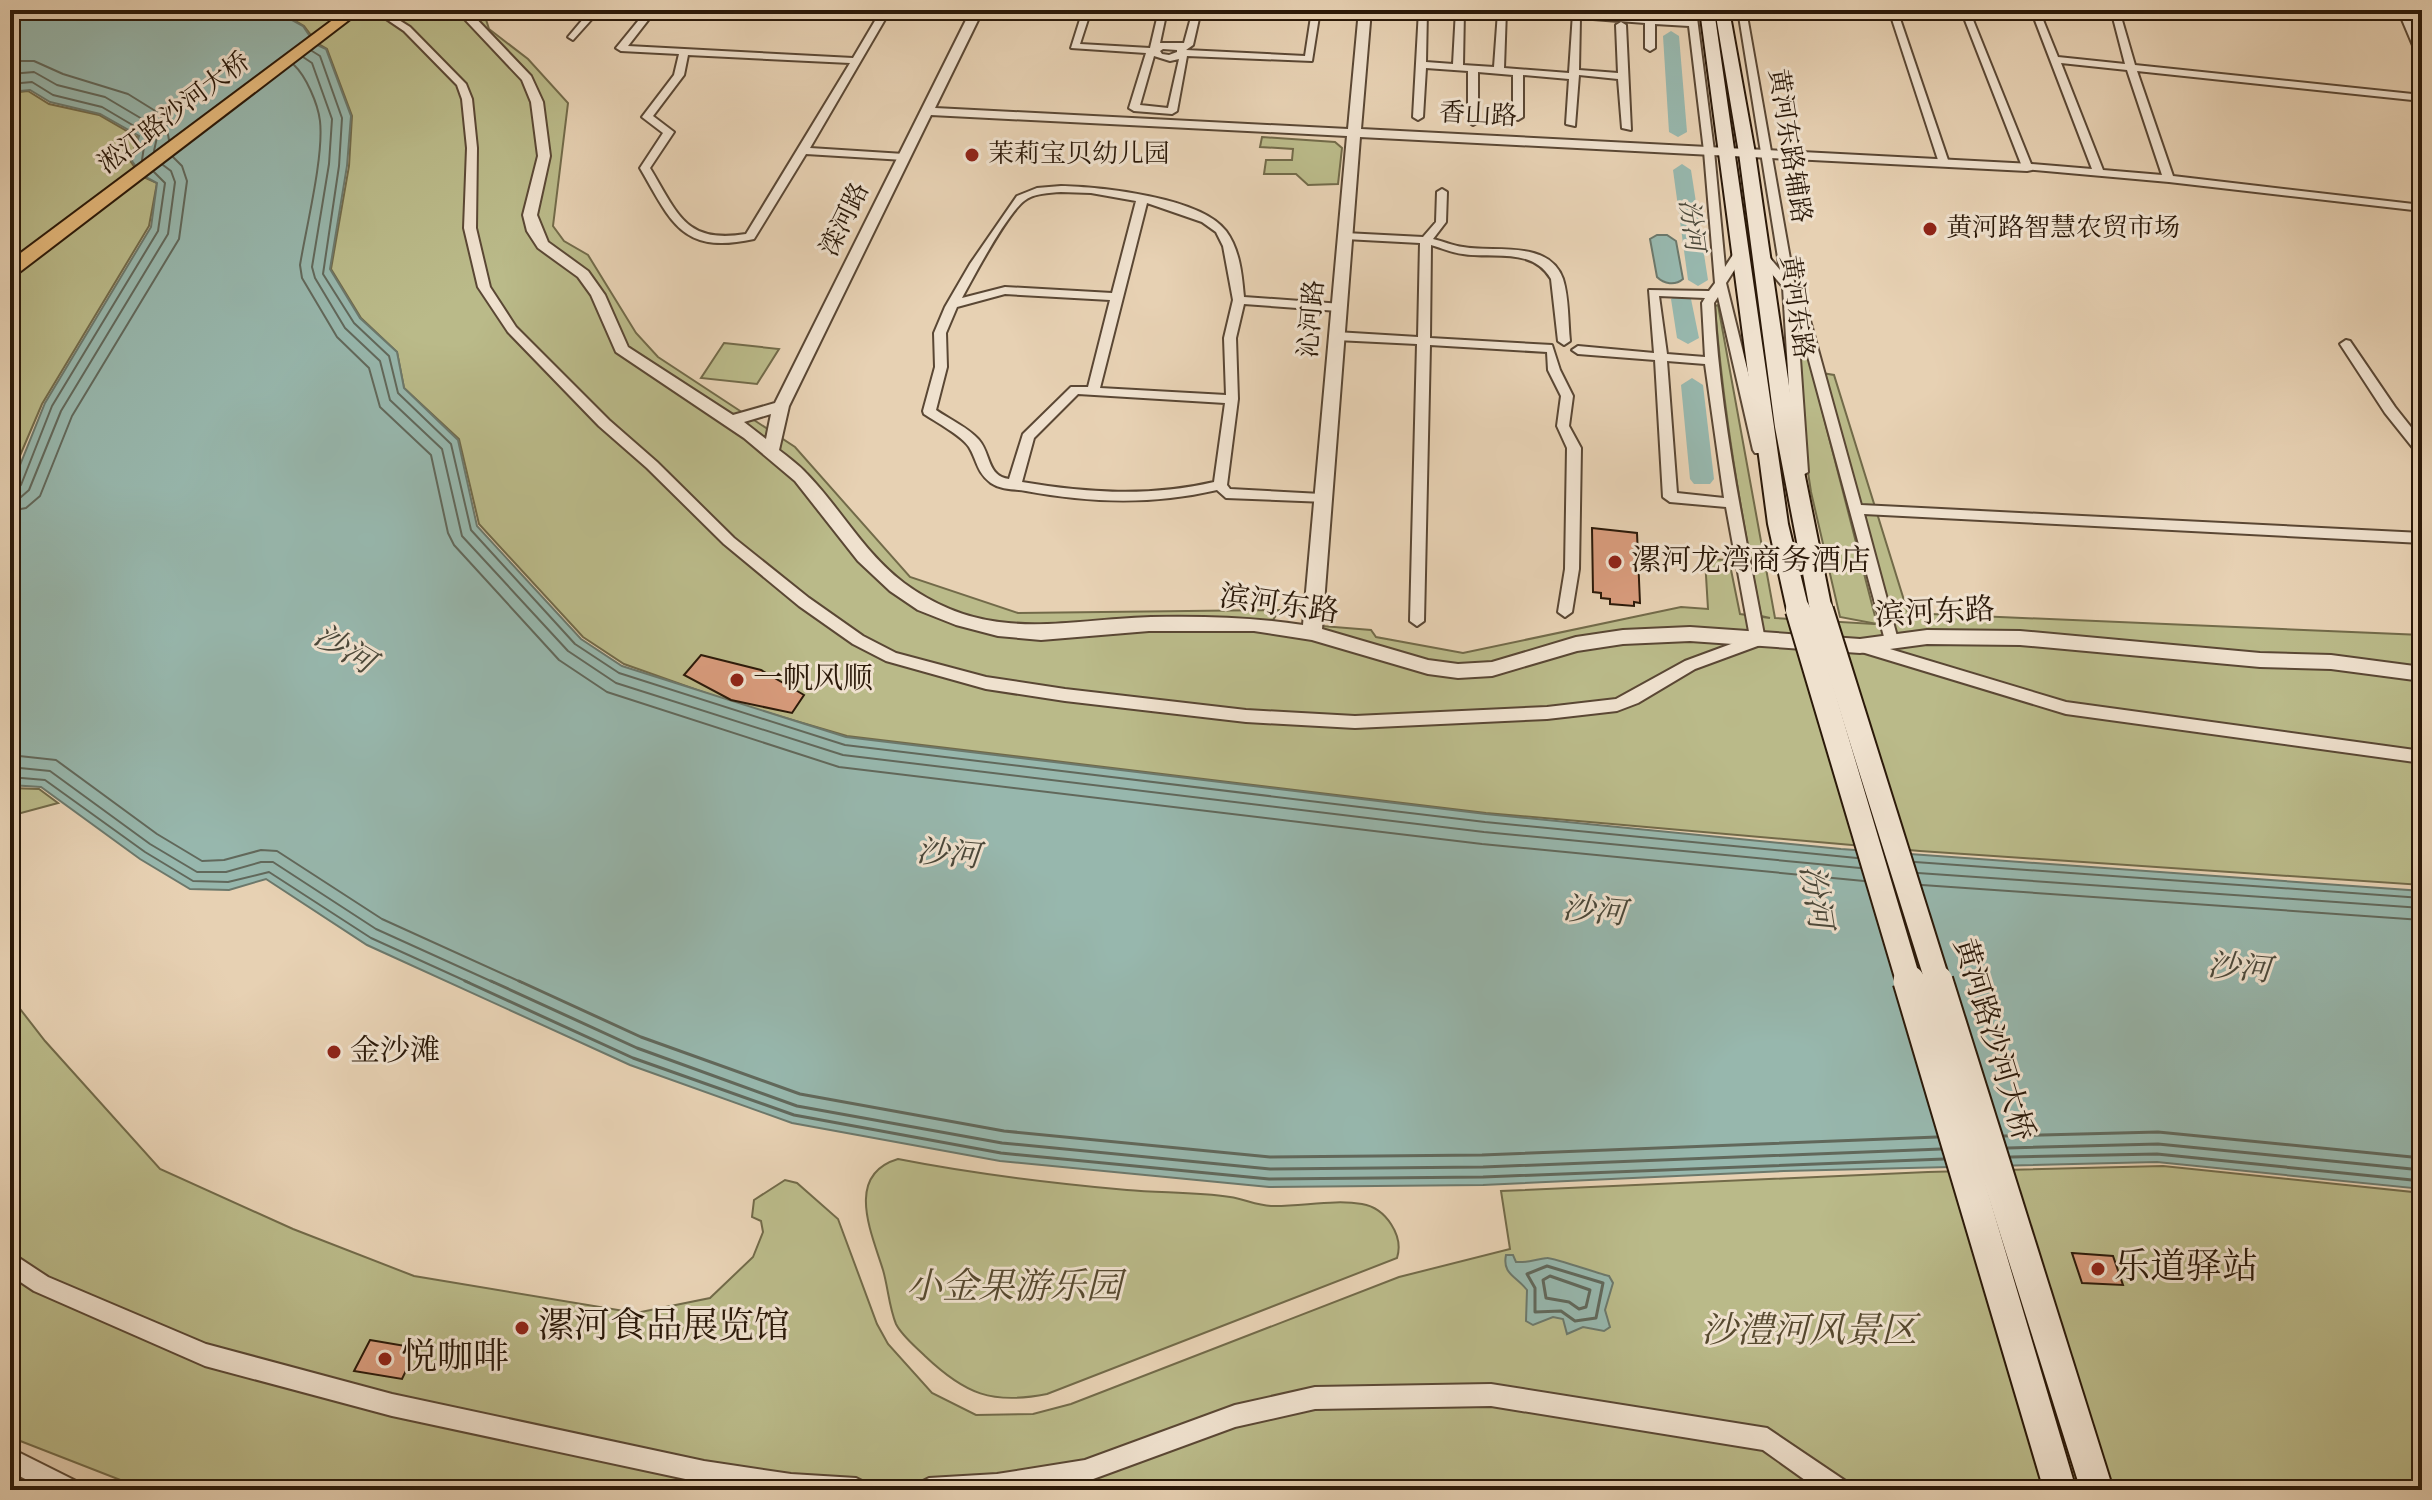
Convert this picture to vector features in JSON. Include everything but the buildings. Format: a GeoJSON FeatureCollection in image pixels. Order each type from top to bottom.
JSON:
{"type":"FeatureCollection","features":[{"type":"Feature","properties":{"kind":"main road","name":"淞江路沙河大桥"},"geometry":{"type":"LineString","coordinates":[[58,228],[343,10]]}},
{"type":"Feature","properties":{"kind":"main road","name":"淞江路沙河大桥"},"geometry":{"type":"LineString","coordinates":[[58,228],[355,10]]}},
{"type":"Feature","properties":{"kind":"main road","name":"黄河东路"},"geometry":{"type":"LineString","coordinates":[[1722,10],[1747,153],[1785,427],[1805,529],[1810,610]]}},
{"type":"Feature","properties":{"kind":"main road","name":"黄河东路"},"geometry":{"type":"LineString","coordinates":[[1696,15],[1717,151],[1740,252],[1778,524],[1810,610]]}},
{"type":"Feature","properties":{"kind":"main road"},"geometry":{"type":"LineString","coordinates":[[10,257],[58,228]]}},
{"type":"Feature","properties":{"kind":"main road"},"geometry":{"type":"LineString","coordinates":[[10,270],[58,228]]}},
{"type":"Feature","properties":{"kind":"main road","name":"黄河路沙河大桥"},"geometry":{"type":"LineString","coordinates":[[1810,610],[2060,1490]]}},
{"type":"Feature","properties":{"kind":"main road","name":"黄河路沙河大桥"},"geometry":{"type":"LineString","coordinates":[[1810,610],[2097,1490]]}},
{"type":"Feature","properties":{"kind":"street"},"geometry":{"type":"LineString","coordinates":[[377,10],[407,29],[461,84],[467,99],[472,148],[470,228],[484,287],[512,329],[604,423],[652,465],[729,541],[836,625],[891,657],[986,683],[1246,716],[1355,722],[1547,713],[1617,705],[1633,699],[1690,665],[1758,640],[1732,503],[1711,361],[1708,303],[1740,252]]}},
{"type":"Feature","properties":{"kind":"street","name":"滨河东路"},"geometry":{"type":"LineString","coordinates":[[462,10],[527,79],[537,102],[544,156],[530,215],[534,231],[543,245],[583,274],[598,295],[621,349],[771,451],[801,477],[864,557],[924,605],[963,620],[998,629],[1041,633],[1205,623],[1254,624],[1312,633],[1428,667],[1458,671],[1492,669],[1576,644],[1623,637],[1690,634],[1860,646],[1927,637],[2020,638],[2260,660],[2331,662],[2422,674]]}},
{"type":"Feature","properties":{"kind":"street"},"geometry":{"type":"LineString","coordinates":[[567,10],[588,10]]}},
{"type":"Feature","properties":{"kind":"street"},"geometry":{"type":"LineString","coordinates":[[573,37],[596,10]]}},
{"type":"Feature","properties":{"kind":"street"},"geometry":{"type":"LineString","coordinates":[[652,10],[621,48],[856,61]]}},
{"type":"Feature","properties":{"kind":"street","name":"滦河路"},"geometry":{"type":"LineString","coordinates":[[771,451],[781,406],[977,10]]}},
{"type":"Feature","properties":{"kind":"street"},"geometry":{"type":"LineString","coordinates":[[1087,10],[1074,46],[1154,51]]}},
{"type":"Feature","properties":{"kind":"street"},"geometry":{"type":"LineString","coordinates":[[1154,51],[1163,10]]}},
{"type":"Feature","properties":{"kind":"street"},"geometry":{"type":"LineString","coordinates":[[1181,52],[1188,45],[1197,10]]}},
{"type":"Feature","properties":{"kind":"street"},"geometry":{"type":"LineString","coordinates":[[1181,52],[1184,58],[1172,111],[1134,108],[1149,56],[1154,51],[1167,45],[1181,52],[1309,59],[1316,10]]}},
{"type":"Feature","properties":{"kind":"street","name":"沁河路"},"geometry":{"type":"LineString","coordinates":[[1312,633],[1365,10]]}},
{"type":"Feature","properties":{"kind":"street"},"geometry":{"type":"LineString","coordinates":[[1418,117],[1423,10]]}},
{"type":"Feature","properties":{"kind":"street"},"geometry":{"type":"LineString","coordinates":[[1458,67],[1460,10]]}},
{"type":"Feature","properties":{"kind":"street"},"geometry":{"type":"LineString","coordinates":[[1605,10],[1649,14]]}},
{"type":"Feature","properties":{"kind":"street","name":"黄河东路辅路"},"geometry":{"type":"LineString","coordinates":[[1742,10],[1789,287],[1805,529]]}},
{"type":"Feature","properties":{"kind":"street"},"geometry":{"type":"LineString","coordinates":[[1893,10],[1944,163]]}},
{"type":"Feature","properties":{"kind":"street"},"geometry":{"type":"LineString","coordinates":[[1965,10],[2027,167],[2169,179],[2422,208]]}},
{"type":"Feature","properties":{"kind":"street"},"geometry":{"type":"LineString","coordinates":[[2035,10],[2098,172]]}},
{"type":"Feature","properties":{"kind":"street"},"geometry":{"type":"LineString","coordinates":[[2115,10],[2131,68],[2169,179]]}},
{"type":"Feature","properties":{"kind":"street"},"geometry":{"type":"LineString","coordinates":[[2402,10],[2422,55]]}},
{"type":"Feature","properties":{"kind":"street"},"geometry":{"type":"LineString","coordinates":[[1499,71],[1503,12]]}},
{"type":"Feature","properties":{"kind":"street"},"geometry":{"type":"LineString","coordinates":[[1649,14],[1650,48]]}},
{"type":"Feature","properties":{"kind":"street"},"geometry":{"type":"LineString","coordinates":[[1571,124],[1576,15],[1696,15]]}},
{"type":"Feature","properties":{"kind":"street"},"geometry":{"type":"LineString","coordinates":[[684,51],[679,75],[647,117],[669,132],[645,168],[682,227],[698,239],[730,242],[750,237],[882,16]]}},
{"type":"Feature","properties":{"kind":"street"},"geometry":{"type":"LineString","coordinates":[[1621,25],[1627,128]]}},
{"type":"Feature","properties":{"kind":"street"},"geometry":{"type":"LineString","coordinates":[[2055,60],[2422,98]]}},
{"type":"Feature","properties":{"kind":"street"},"geometry":{"type":"LineString","coordinates":[[1421,65],[1623,76]]}},
{"type":"Feature","properties":{"kind":"street"},"geometry":{"type":"LineString","coordinates":[[1473,69],[1473,122]]}},
{"type":"Feature","properties":{"kind":"street"},"geometry":{"type":"LineString","coordinates":[[1518,72],[1518,117]]}},
{"type":"Feature","properties":{"kind":"street","name":"香山路"},"geometry":{"type":"LineString","coordinates":[[927,111],[2027,167]]}},
{"type":"Feature","properties":{"kind":"street"},"geometry":{"type":"LineString","coordinates":[[803,151],[904,157]]}},
{"type":"Feature","properties":{"kind":"street"},"geometry":{"type":"LineString","coordinates":[[1717,151],[1720,281],[1778,524]]}},
{"type":"Feature","properties":{"kind":"street"},"geometry":{"type":"LineString","coordinates":[[1220,485],[1182,494],[1135,497],[1073,495],[998,482],[984,469],[974,443],[929,411],[941,374],[940,332],[998,225],[1023,196],[1065,187],[1142,200],[1202,217],[1219,229],[1233,253],[1239,300],[1230,338],[1232,399],[1220,485],[1226,493],[1321,499]]}},
{"type":"Feature","properties":{"kind":"street"},"geometry":{"type":"LineString","coordinates":[[1417,621],[1426,240],[1441,222],[1442,192]]}},
{"type":"Feature","properties":{"kind":"street"},"geometry":{"type":"LineString","coordinates":[[1093,391],[1142,200]]}},
{"type":"Feature","properties":{"kind":"street"},"geometry":{"type":"LineString","coordinates":[[1345,236],[1426,240],[1463,251],[1521,253],[1551,269],[1557,279],[1564,341]]}},
{"type":"Feature","properties":{"kind":"street"},"geometry":{"type":"LineString","coordinates":[[1761,254],[1789,287],[1800,306],[1891,640]]}},
{"type":"Feature","properties":{"kind":"street"},"geometry":{"type":"LineString","coordinates":[[953,304],[1005,290],[1117,297]]}},
{"type":"Feature","properties":{"kind":"street"},"geometry":{"type":"LineString","coordinates":[[1712,295],[1653,292],[1661,357],[1670,497],[1732,503]]}},
{"type":"Feature","properties":{"kind":"street"},"geometry":{"type":"LineString","coordinates":[[1239,300],[1338,307]]}},
{"type":"Feature","properties":{"kind":"street"},"geometry":{"type":"LineString","coordinates":[[1336,336],[1549,351],[1568,358],[1576,356],[1578,350]]}},
{"type":"Feature","properties":{"kind":"street"},"geometry":{"type":"LineString","coordinates":[[1565,612],[1572,569],[1574,448],[1563,426],[1567,396],[1554,370],[1549,351],[1555,341],[1564,341],[1578,350],[1711,361]]}},
{"type":"Feature","properties":{"kind":"street"},"geometry":{"type":"LineString","coordinates":[[2346,344],[2390,410],[2422,450]]}},
{"type":"Feature","properties":{"kind":"street"},"geometry":{"type":"LineString","coordinates":[[1014,486],[1028,437],[1075,390],[1232,399]]}},
{"type":"Feature","properties":{"kind":"street"},"geometry":{"type":"LineString","coordinates":[[731,421],[781,406]]}},
{"type":"Feature","properties":{"kind":"street"},"geometry":{"type":"LineString","coordinates":[[1855,509],[2422,538]]}},
{"type":"Feature","properties":{"kind":"street"},"geometry":{"type":"LineString","coordinates":[[1860,646],[2066,708],[2422,757]]}},
{"type":"Feature","properties":{"kind":"street"},"geometry":{"type":"LineString","coordinates":[[10,1262],[41,1284],[205,1355],[392,1405],[704,1472],[791,1485],[856,1490]]}},
{"type":"Feature","properties":{"kind":"street"},"geometry":{"type":"LineString","coordinates":[[929,1490],[997,1485],[1085,1471],[1235,1416],[1315,1398],[1491,1395],[1767,1439],[1839,1490]]}},
{"type":"Feature","properties":{"kind":"street"},"geometry":{"type":"LineString","coordinates":[[10,1459],[70,1490]]}},
{"type":"Feature","properties":{"kind":"green space"},"geometry":{"type":"Polygon","coordinates":[[[277,10],[483,10],[489,29],[528,59],[568,103],[553,226],[564,241],[588,255],[636,333],[658,357],[795,447],[910,577],[1018,613],[1279,610],[1272,622],[1371,630],[1376,637],[1463,653],[1681,607],[1708,609],[1705,559],[1729,560],[1740,614],[1770,618],[1761,616],[1740,500],[1723,384],[1715,306],[1718,305],[1775,618],[1890,625],[1822,373],[1834,375],[1908,613],[2422,635],[2422,885],[1920,851],[1486,813],[847,736],[731,702],[624,664],[583,637],[479,524],[459,439],[404,388],[397,352],[361,318],[331,269],[349,166],[352,116],[327,49],[317,43],[304,26],[277,10]]]}},
{"type":"Feature","properties":{"kind":"green space"},"geometry":{"type":"Polygon","coordinates":[[[28,91],[49,104],[99,115],[137,137],[131,162],[141,176],[157,183],[149,226],[42,404],[10,479],[10,93],[28,91]]]}},
{"type":"Feature","properties":{"kind":"green space"},"geometry":{"type":"Polygon","coordinates":[[[1262,137],[1335,142],[1342,148],[1338,184],[1308,185],[1296,174],[1264,174],[1266,160],[1292,160],[1293,149],[1260,147],[1262,137]]]}},
{"type":"Feature","properties":{"kind":"green space"},"geometry":{"type":"Polygon","coordinates":[[[1797,313],[1877,624],[1840,617],[1811,492],[1802,433],[1797,313]]]}},
{"type":"Feature","properties":{"kind":"green space"},"geometry":{"type":"Polygon","coordinates":[[[724,343],[779,349],[757,384],[701,378],[724,343]]]}},
{"type":"Feature","properties":{"kind":"green space"},"geometry":{"type":"Polygon","coordinates":[[[10,788],[39,789],[58,803],[10,816],[10,788]]]}},
{"type":"Feature","properties":{"kind":"green space","name":"沙澧河风景区"},"geometry":{"type":"Polygon","coordinates":[[[10,996],[45,1041],[160,1169],[293,1229],[414,1276],[636,1313],[710,1298],[753,1257],[763,1232],[761,1221],[752,1217],[754,1200],[785,1180],[797,1183],[838,1219],[877,1324],[888,1344],[932,1393],[976,1415],[1033,1414],[1071,1404],[1399,1277],[1510,1249],[1501,1191],[1928,1172],[2163,1166],[2422,1193],[2422,1490],[1492,1490],[1463,1480],[1325,1490],[146,1490],[10,1437],[10,996]]]}},
{"type":"Feature","properties":{"kind":"green space","name":"小金果游乐园"},"geometry":{"type":"Polygon","coordinates":[[[898,1159],[1012,1178],[1127,1190],[1217,1195],[1271,1206],[1340,1202],[1362,1204],[1379,1211],[1391,1224],[1398,1241],[1397,1258],[1047,1394],[995,1397],[953,1380],[913,1345],[896,1324],[866,1207],[871,1178],[881,1167],[898,1159]]]}},
{"type":"Feature","properties":{"kind":"water","name":"沙河"},"geometry":{"type":"Polygon","coordinates":[[[10,10],[274,10],[303,26],[315,44],[326,49],[351,116],[347,166],[330,269],[360,318],[397,352],[404,388],[458,440],[477,526],[581,639],[622,666],[846,737],[1486,814],[1841,849],[2422,891],[2422,1189],[2157,1162],[1784,1171],[1483,1185],[1269,1187],[1000,1161],[792,1123],[630,1065],[367,945],[266,879],[229,890],[190,889],[140,859],[41,787],[10,785],[10,490],[45,403],[151,227],[157,183],[142,175],[132,161],[139,136],[100,114],[50,102],[30,90],[10,92],[10,10]]]}},
{"type":"Feature","properties":{"kind":"water"},"geometry":{"type":"Polygon","coordinates":[[[1667,235],[1676,241],[1683,279],[1677,283],[1657,277],[1650,239],[1667,235]]]}},
{"type":"Feature","properties":{"kind":"water"},"geometry":{"type":"Polygon","coordinates":[[[1506,1255],[1513,1255],[1516,1262],[1550,1258],[1609,1276],[1613,1283],[1605,1310],[1610,1327],[1604,1331],[1583,1327],[1567,1334],[1563,1319],[1553,1317],[1533,1325],[1526,1321],[1527,1290],[1508,1271],[1506,1255]]]}},
{"type":"Feature","properties":{"kind":"waterway","name":"汾河"},"geometry":{"type":"LineString","coordinates":[[1671,36],[1678,132]]}},
{"type":"Feature","properties":{"kind":"waterway","name":"汾河"},"geometry":{"type":"LineString","coordinates":[[1682,170],[1698,280]]}},
{"type":"Feature","properties":{"kind":"waterway","name":"汾河"},"geometry":{"type":"LineString","coordinates":[[1681,299],[1688,338]]}},
{"type":"Feature","properties":{"kind":"waterway","name":"汾河"},"geometry":{"type":"LineString","coordinates":[[1692,385],[1702,479]]}},
{"type":"Feature","properties":{"kind":"place","name":"茉莉宝贝幼儿园"},"geometry":{"type":"Point","coordinates":[972,155]}},
{"type":"Feature","properties":{"kind":"place","name":"黄河路智慧农贸市场"},"geometry":{"type":"Point","coordinates":[1930,229]}},
{"type":"Feature","properties":{"kind":"place","name":"漯河龙湾商务酒店"},"geometry":{"type":"Point","coordinates":[1615,562]}},
{"type":"Feature","properties":{"kind":"place","name":"一帆风顺"},"geometry":{"type":"Point","coordinates":[737,680]}},
{"type":"Feature","properties":{"kind":"place","name":"金沙滩"},"geometry":{"type":"Point","coordinates":[334,1052]}},
{"type":"Feature","properties":{"kind":"place","name":"乐道驿站"},"geometry":{"type":"Point","coordinates":[2098,1269]}},
{"type":"Feature","properties":{"kind":"place","name":"漯河食品展览馆"},"geometry":{"type":"Point","coordinates":[522,1328]}},
{"type":"Feature","properties":{"kind":"place","name":"悦咖啡"},"geometry":{"type":"Point","coordinates":[385,1359]}}]}
